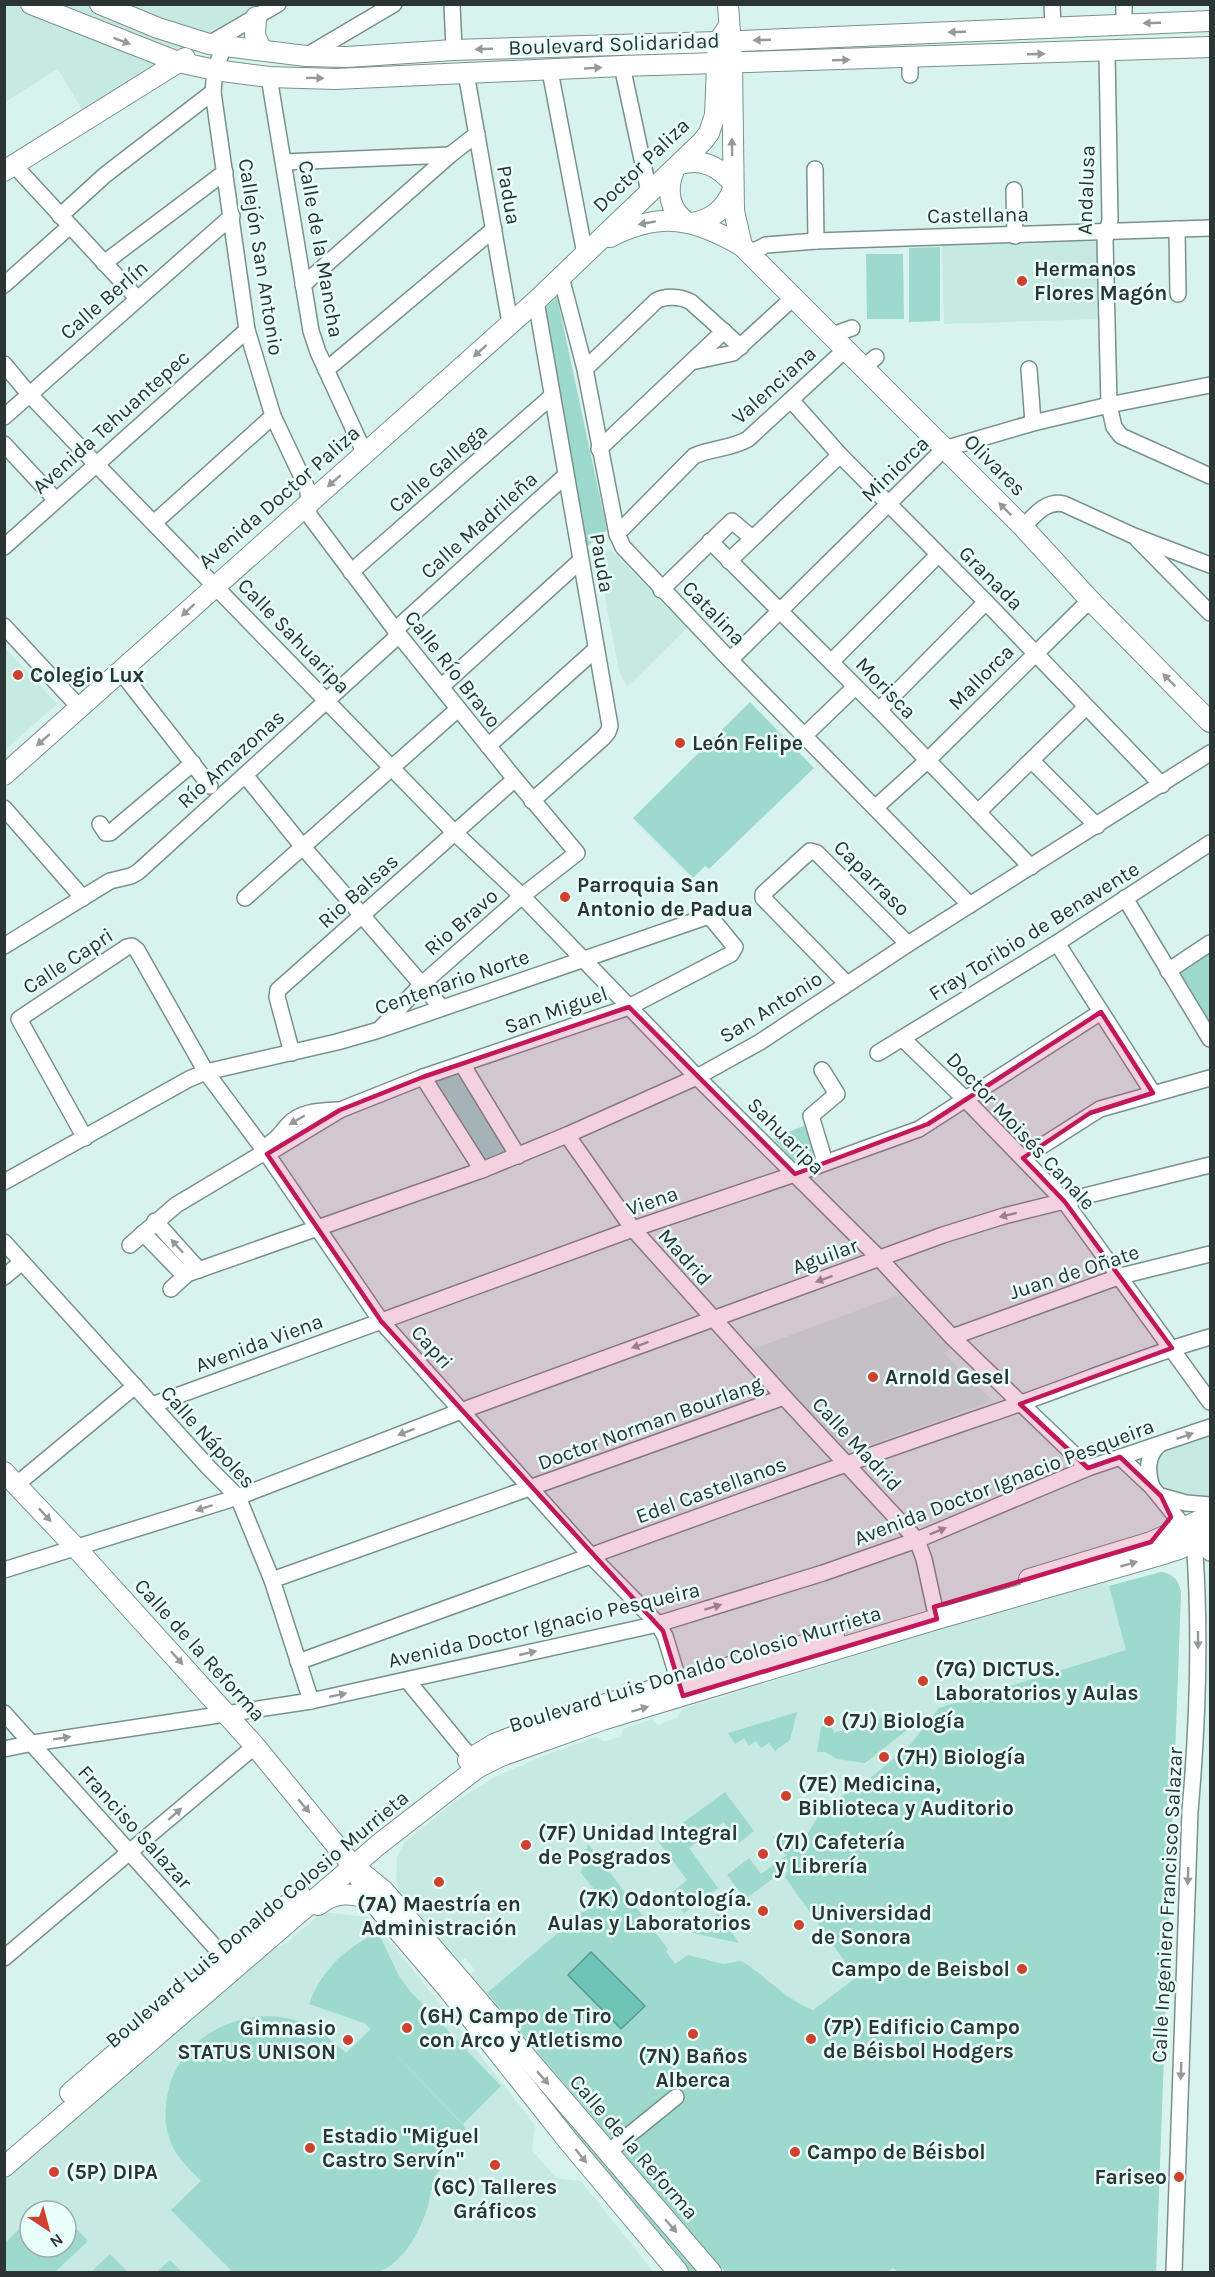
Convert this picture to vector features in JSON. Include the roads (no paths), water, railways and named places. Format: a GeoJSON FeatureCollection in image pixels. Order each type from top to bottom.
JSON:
{"type":"FeatureCollection","features":[{"type":"Feature","properties":{"kind":"main road","name":"Boulevard Solidaridad"},"geometry":{"type":"LineString","coordinates":[[31,4],[177,62],[269,77],[335,79],[622,66],[724,64],[910,66],[1210,47]]}},
{"type":"Feature","properties":{"kind":"main road","name":"Boulevard Solidaridad"},"geometry":{"type":"LineString","coordinates":[[100,4],[158,28],[217,45],[306,56],[347,57],[726,36],[1053,28],[1124,14],[1210,21]]}},
{"type":"Feature","properties":{"kind":"main road"},"geometry":{"type":"LineString","coordinates":[[728,4],[724,64],[735,222],[746,250]]}},
{"type":"Feature","properties":{"kind":"main road"},"geometry":{"type":"LineString","coordinates":[[256,17],[255,35],[261,50]]}},
{"type":"Feature","properties":{"kind":"main road"},"geometry":{"type":"LineString","coordinates":[[9,168],[177,62],[217,45]]}},
{"type":"Feature","properties":{"kind":"main road","name":"Doctor Paliza"},"geometry":{"type":"LineString","coordinates":[[588,250],[677,167],[709,133],[715,115],[715,102],[724,64]]}},
{"type":"Feature","properties":{"kind":"main road"},"geometry":{"type":"LineString","coordinates":[[677,66],[704,82],[715,102]]}},
{"type":"Feature","properties":{"kind":"main road"},"geometry":{"type":"LineString","coordinates":[[692,161],[706,163],[721,171],[733,186],[727,202],[715,214],[689,222],[676,212],[668,188],[677,167],[692,161]]}},
{"type":"Feature","properties":{"kind":"main road","name":"Olivares"},"geometry":{"type":"LineString","coordinates":[[588,250],[640,224],[663,221],[689,222],[716,232],[746,250],[839,342],[870,362],[944,449],[1023,527],[1090,600],[1210,722]]}},
{"type":"Feature","properties":{"kind":"main road","name":"Avenida Doctor Paliza"},"geometry":{"type":"LineString","coordinates":[[4,775],[536,301],[588,250]]}},
{"type":"Feature","properties":{"kind":"main road","name":"Calle de la Reforma"},"geometry":{"type":"LineString","coordinates":[[10,1479],[226,1713],[377,1895],[608,2153],[711,2272]]}},
{"type":"Feature","properties":{"kind":"main road","name":"Boulevard Luis Donaldo Colosio Murrieta"},"geometry":{"type":"LineString","coordinates":[[936,1613],[1179,1549],[1210,1516]]}},
{"type":"Feature","properties":{"kind":"main road","name":"Boulevard Luis Donaldo Colosio Murrieta"},"geometry":{"type":"LineString","coordinates":[[4,2167],[230,1964],[447,1774],[494,1744],[591,1709],[681,1689],[936,1613],[1151,1542],[1196,1533]]}},
{"type":"Feature","properties":{"kind":"main road","name":"Boulevard Luis Donaldo Colosio Murrieta"},"geometry":{"type":"LineString","coordinates":[[4,2149],[230,1964],[264,1943],[349,1861],[477,1768],[501,1756],[681,1689]]}},
{"type":"Feature","properties":{"kind":"main road"},"geometry":{"type":"LineString","coordinates":[[264,1943],[286,1932],[327,1898],[345,1893],[377,1895],[382,1853],[519,1742],[572,1722],[591,1709]]}},
{"type":"Feature","properties":{"kind":"main road","name":"Calle de la Reforma"},"geometry":{"type":"LineString","coordinates":[[377,1895],[454,1997],[576,2150],[678,2272]]}},
{"type":"Feature","properties":{"kind":"street"},"geometry":{"type":"LineString","coordinates":[[217,45],[278,4]]}},
{"type":"Feature","properties":{"kind":"street"},"geometry":{"type":"LineString","coordinates":[[306,56],[394,4]]}},
{"type":"Feature","properties":{"kind":"street"},"geometry":{"type":"LineString","coordinates":[[452,4],[454,50]]}},
{"type":"Feature","properties":{"kind":"street"},"geometry":{"type":"LineString","coordinates":[[1052,4],[1053,28]]}},
{"type":"Feature","properties":{"kind":"street","name":"Callejón San Antonio"},"geometry":{"type":"LineString","coordinates":[[217,45],[213,92],[247,330],[273,416],[308,490],[308,504]]}},
{"type":"Feature","properties":{"kind":"street","name":"Andalusa"},"geometry":{"type":"LineString","coordinates":[[1107,52],[1110,220],[1106,232],[1109,405],[1114,427],[1121,435],[1192,469]]}},
{"type":"Feature","properties":{"kind":"street"},"geometry":{"type":"LineString","coordinates":[[622,66],[649,192]]}},
{"type":"Feature","properties":{"kind":"street"},"geometry":{"type":"LineString","coordinates":[[550,71],[588,250]]}},
{"type":"Feature","properties":{"kind":"street","name":"Padua"},"geometry":{"type":"LineString","coordinates":[[466,73],[510,324]]}},
{"type":"Feature","properties":{"kind":"street","name":"Calle de la Mancha"},"geometry":{"type":"LineString","coordinates":[[269,77],[311,331],[364,454]]}},
{"type":"Feature","properties":{"kind":"street"},"geometry":{"type":"LineString","coordinates":[[4,285],[105,175],[213,92]]}},
{"type":"Feature","properties":{"kind":"street"},"geometry":{"type":"LineString","coordinates":[[303,285],[450,155],[477,135]]}},
{"type":"Feature","properties":{"kind":"street"},"geometry":{"type":"LineString","coordinates":[[284,162],[450,155]]}},
{"type":"Feature","properties":{"kind":"street"},"geometry":{"type":"LineString","coordinates":[[9,168],[65,221],[137,298]]}},
{"type":"Feature","properties":{"kind":"street"},"geometry":{"type":"LineString","coordinates":[[815,169],[816,241]]}},
{"type":"Feature","properties":{"kind":"street"},"geometry":{"type":"LineString","coordinates":[[104,263],[225,172]]}},
{"type":"Feature","properties":{"kind":"street"},"geometry":{"type":"LineString","coordinates":[[1014,190],[1015,236]]}},
{"type":"Feature","properties":{"kind":"street","name":"Calle Berlín"},"geometry":{"type":"LineString","coordinates":[[4,417],[232,216]]}},
{"type":"Feature","properties":{"kind":"street","name":"Castellana"},"geometry":{"type":"LineString","coordinates":[[746,250],[766,245],[816,241],[1210,228]]}},
{"type":"Feature","properties":{"kind":"street"},"geometry":{"type":"LineString","coordinates":[[326,370],[494,229]]}},
{"type":"Feature","properties":{"kind":"street"},"geometry":{"type":"LineString","coordinates":[[1177,230],[1178,294]]}},
{"type":"Feature","properties":{"kind":"street","name":"Catalina"},"geometry":{"type":"LineString","coordinates":[[561,277],[585,369],[617,534],[623,547],[662,590],[970,905]]}},
{"type":"Feature","properties":{"kind":"street"},"geometry":{"type":"LineString","coordinates":[[585,369],[656,301],[664,297],[687,300],[741,347]]}},
{"type":"Feature","properties":{"kind":"street"},"geometry":{"type":"LineString","coordinates":[[692,362],[708,357],[729,355],[741,347],[793,298]]}},
{"type":"Feature","properties":{"kind":"street","name":"Pauda"},"geometry":{"type":"LineString","coordinates":[[532,801],[608,732],[610,726],[536,301]]}},
{"type":"Feature","properties":{"kind":"street"},"geometry":{"type":"LineString","coordinates":[[839,342],[852,328]]}},
{"type":"Feature","properties":{"kind":"street","name":"Avenida Tehuantepec"},"geometry":{"type":"LineString","coordinates":[[4,547],[247,330]]}},
{"type":"Feature","properties":{"kind":"street"},"geometry":{"type":"LineString","coordinates":[[599,450],[724,331]]}},
{"type":"Feature","properties":{"kind":"street","name":"Valenciana"},"geometry":{"type":"LineString","coordinates":[[617,534],[694,456],[739,444],[748,439],[791,400],[839,342]]}},
{"type":"Feature","properties":{"kind":"street","name":"Calle Sahuaripa"},"geometry":{"type":"LineString","coordinates":[[4,364],[29,394],[96,464],[455,832]]}},
{"type":"Feature","properties":{"kind":"street"},"geometry":{"type":"LineString","coordinates":[[1029,369],[1033,423]]}},
{"type":"Feature","properties":{"kind":"street","name":"Miniorca"},"geometry":{"type":"LineString","coordinates":[[730,660],[944,449],[1033,423],[1210,385]]}},
{"type":"Feature","properties":{"kind":"street","name":"Calle Gallega"},"geometry":{"type":"LineString","coordinates":[[351,572],[552,396]]}},
{"type":"Feature","properties":{"kind":"street","name":"Granada"},"geometry":{"type":"LineString","coordinates":[[791,400],[840,454],[1161,785]]}},
{"type":"Feature","properties":{"kind":"street"},"geometry":{"type":"LineString","coordinates":[[155,522],[273,416]]}},
{"type":"Feature","properties":{"kind":"street"},"geometry":{"type":"LineString","coordinates":[[4,444],[56,500]]}},
{"type":"Feature","properties":{"kind":"street"},"geometry":{"type":"LineString","coordinates":[[729,561],[840,454]]}},
{"type":"Feature","properties":{"kind":"street"},"geometry":{"type":"LineString","coordinates":[[1192,469],[1210,465]]}},
{"type":"Feature","properties":{"kind":"street"},"geometry":{"type":"LineString","coordinates":[[1192,469],[1210,476]]}},
{"type":"Feature","properties":{"kind":"street","name":"Calle Madrileña"},"geometry":{"type":"LineString","coordinates":[[397,633],[565,476]]}},
{"type":"Feature","properties":{"kind":"street"},"geometry":{"type":"LineString","coordinates":[[1023,527],[1042,508],[1056,502],[1210,566]]}},
{"type":"Feature","properties":{"kind":"street","name":"Calle Río Bravo"},"geometry":{"type":"LineString","coordinates":[[308,504],[309,515],[397,633],[532,801],[577,853]]}},
{"type":"Feature","properties":{"kind":"street"},"geometry":{"type":"LineString","coordinates":[[662,590],[732,521],[752,538]]}},
{"type":"Feature","properties":{"kind":"street"},"geometry":{"type":"LineString","coordinates":[[1134,536],[1210,613]]}},
{"type":"Feature","properties":{"kind":"street","name":"Morisca"},"geometry":{"type":"LineString","coordinates":[[710,541],[879,710],[1031,867]]}},
{"type":"Feature","properties":{"kind":"street"},"geometry":{"type":"LineString","coordinates":[[831,662],[938,555]]}},
{"type":"Feature","properties":{"kind":"street"},"geometry":{"type":"LineString","coordinates":[[441,687],[580,561]]}},
{"type":"Feature","properties":{"kind":"street","name":"Mallorca"},"geometry":{"type":"LineString","coordinates":[[875,808],[1090,600]]}},
{"type":"Feature","properties":{"kind":"street"},"geometry":{"type":"LineString","coordinates":[[879,710],[986,602]]}},
{"type":"Feature","properties":{"kind":"street"},"geometry":{"type":"LineString","coordinates":[[4,626],[80,708]]}},
{"type":"Feature","properties":{"kind":"street","name":"Río Amazonas"},"geometry":{"type":"LineString","coordinates":[[4,946],[110,881],[138,872],[327,701],[397,633]]}},
{"type":"Feature","properties":{"kind":"street"},"geometry":{"type":"LineString","coordinates":[[488,746],[596,649]]}},
{"type":"Feature","properties":{"kind":"street"},"geometry":{"type":"LineString","coordinates":[[121,672],[210,786]]}},
{"type":"Feature","properties":{"kind":"street"},"geometry":{"type":"LineString","coordinates":[[806,735],[855,687]]}},
{"type":"Feature","properties":{"kind":"street"},"geometry":{"type":"LineString","coordinates":[[978,812],[1086,707]]}},
{"type":"Feature","properties":{"kind":"street"},"geometry":{"type":"LineString","coordinates":[[245,898],[458,709]]}},
{"type":"Feature","properties":{"kind":"street","name":"San Antonio"},"geometry":{"type":"LineString","coordinates":[[192,1273],[519,1156],[697,1077],[760,1042],[908,944],[1210,753]]}},
{"type":"Feature","properties":{"kind":"street"},"geometry":{"type":"LineString","coordinates":[[1032,761],[1097,826]]}},
{"type":"Feature","properties":{"kind":"street"},"geometry":{"type":"LineString","coordinates":[[100,824],[106,833],[110,832],[193,763]]}},
{"type":"Feature","properties":{"kind":"street"},"geometry":{"type":"LineString","coordinates":[[245,775],[303,847],[442,1008]]}},
{"type":"Feature","properties":{"kind":"street","name":"Rio Balsas"},"geometry":{"type":"LineString","coordinates":[[291,1053],[276,993],[515,779]]}},
{"type":"Feature","properties":{"kind":"street"},"geometry":{"type":"LineString","coordinates":[[4,808],[83,898]]}},
{"type":"Feature","properties":{"kind":"street","name":"Sahuaripa"},"geometry":{"type":"LineString","coordinates":[[455,832],[522,896],[697,1077],[880,1259],[952,1336],[1088,1468]]}},
{"type":"Feature","properties":{"kind":"street","name":"Fray Toribio de Benavente"},"geometry":{"type":"LineString","coordinates":[[878,1053],[1057,943],[1210,843]]}},
{"type":"Feature","properties":{"kind":"street","name":"Caparraso"},"geometry":{"type":"LineString","coordinates":[[847,984],[763,898],[764,894],[810,851],[814,850],[818,853],[908,944]]}},
{"type":"Feature","properties":{"kind":"street","name":"Rio Bravo"},"geometry":{"type":"LineString","coordinates":[[379,1030],[421,985],[522,896],[577,853]]}},
{"type":"Feature","properties":{"kind":"street"},"geometry":{"type":"LineString","coordinates":[[1125,898],[1210,1039]]}},
{"type":"Feature","properties":{"kind":"street","name":"Centenario Norte"},"geometry":{"type":"LineString","coordinates":[[4,1182],[189,1079],[206,1072],[379,1030],[706,917]]}},
{"type":"Feature","properties":{"kind":"street","name":"San Miguel"},"geometry":{"type":"LineString","coordinates":[[130,1245],[176,1205],[340,1110],[423,1077],[629,1007],[734,952],[735,947],[712,920],[706,917]]}},
{"type":"Feature","properties":{"kind":"street"},"geometry":{"type":"LineString","coordinates":[[1057,943],[1153,1093]]}},
{"type":"Feature","properties":{"kind":"street"},"geometry":{"type":"LineString","coordinates":[[1168,971],[1210,943]]}},
{"type":"Feature","properties":{"kind":"street","name":"Calle Capri"},"geometry":{"type":"LineString","coordinates":[[85,1138],[19,1019],[127,947],[132,946],[137,950],[206,1072]]}},
{"type":"Feature","properties":{"kind":"street","name":"Viena"},"geometry":{"type":"LineString","coordinates":[[381,1321],[633,1229],[919,1129],[1101,1012]]}},
{"type":"Feature","properties":{"kind":"street","name":"Doctor Moisés Canale"},"geometry":{"type":"LineString","coordinates":[[903,1039],[1065,1202],[1121,1276],[1210,1402]]}},
{"type":"Feature","properties":{"kind":"street"},"geometry":{"type":"LineString","coordinates":[[462,1064],[519,1156]]}},
{"type":"Feature","properties":{"kind":"street"},"geometry":{"type":"LineString","coordinates":[[822,1070],[837,1094],[811,1116],[825,1162]]}},
{"type":"Feature","properties":{"kind":"street","name":"Capri"},"geometry":{"type":"LineString","coordinates":[[206,1072],[319,1229],[381,1321],[591,1556],[658,1624]]}},
{"type":"Feature","properties":{"kind":"street"},"geometry":{"type":"LineString","coordinates":[[423,1077],[482,1170]]}},
{"type":"Feature","properties":{"kind":"street"},"geometry":{"type":"LineString","coordinates":[[1023,1158],[1090,1113],[1108,1105],[1210,1078]]}},
{"type":"Feature","properties":{"kind":"street","name":"Madrid"},"geometry":{"type":"LineString","coordinates":[[567,1135],[633,1229],[784,1397]]}},
{"type":"Feature","properties":{"kind":"street","name":"Aguilar"},"geometry":{"type":"LineString","coordinates":[[4,1570],[238,1497],[461,1411],[943,1235],[1004,1216],[1210,1165]]}},
{"type":"Feature","properties":{"kind":"street"},"geometry":{"type":"LineString","coordinates":[[155,1221],[192,1273]]}},
{"type":"Feature","properties":{"kind":"street"},"geometry":{"type":"LineString","coordinates":[[143,1233],[192,1273]]}},
{"type":"Feature","properties":{"kind":"street","name":"Calle Nápoles"},"geometry":{"type":"LineString","coordinates":[[4,1242],[238,1497],[272,1580],[310,1701]]}},
{"type":"Feature","properties":{"kind":"street","name":"Juan de Oñate"},"geometry":{"type":"LineString","coordinates":[[952,1336],[1121,1276],[1210,1254]]}},
{"type":"Feature","properties":{"kind":"street"},"geometry":{"type":"LineString","coordinates":[[4,1277],[22,1262]]}},
{"type":"Feature","properties":{"kind":"street"},"geometry":{"type":"LineString","coordinates":[[171,1289],[192,1273]]}},
{"type":"Feature","properties":{"kind":"street","name":"Avenida Viena"},"geometry":{"type":"LineString","coordinates":[[152,1405],[381,1321]]}},
{"type":"Feature","properties":{"kind":"street"},"geometry":{"type":"LineString","coordinates":[[1020,1404],[1172,1348],[1210,1337]]}},
{"type":"Feature","properties":{"kind":"street"},"geometry":{"type":"LineString","coordinates":[[10,1479],[135,1386]]}},
{"type":"Feature","properties":{"kind":"street","name":"Calle Madrid"},"geometry":{"type":"LineString","coordinates":[[784,1397],[917,1540],[924,1559],[936,1613]]}},
{"type":"Feature","properties":{"kind":"street","name":"Doctor Norman Bourlang"},"geometry":{"type":"LineString","coordinates":[[272,1580],[784,1397]]}},
{"type":"Feature","properties":{"kind":"street","name":"Edel Castellanos"},"geometry":{"type":"LineString","coordinates":[[298,1662],[846,1463],[1020,1404]]}},
{"type":"Feature","properties":{"kind":"street","name":"Avenida Doctor Ignacio Pesqueira"},"geometry":{"type":"LineString","coordinates":[[4,1749],[310,1701],[658,1624],[823,1573],[917,1540],[1088,1468],[1210,1427]]}},
{"type":"Feature","properties":{"kind":"street"},"geometry":{"type":"LineString","coordinates":[[1151,1542],[1167,1527],[1171,1517],[1157,1491],[1148,1464],[1153,1450],[1159,1445]]}},
{"type":"Feature","properties":{"kind":"street"},"geometry":{"type":"LineString","coordinates":[[1120,1457],[1157,1491],[1196,1533],[1210,1553]]}},
{"type":"Feature","properties":{"kind":"street"},"geometry":{"type":"LineString","coordinates":[[1157,1491],[1186,1503],[1210,1505]]}},
{"type":"Feature","properties":{"kind":"street","name":"Calle Ingeniero Francisco Salazar"},"geometry":{"type":"LineString","coordinates":[[1174,2272],[1190,1811],[1195,1757],[1199,1598],[1196,1533]]}},
{"type":"Feature","properties":{"kind":"street"},"geometry":{"type":"LineString","coordinates":[[1199,1598],[1205,1583],[1210,1579]]}},
{"type":"Feature","properties":{"kind":"street"},"geometry":{"type":"LineString","coordinates":[[658,1624],[665,1636],[681,1689]]}},
{"type":"Feature","properties":{"kind":"street"},"geometry":{"type":"LineString","coordinates":[[407,1680],[471,1758]]}},
{"type":"Feature","properties":{"kind":"street","name":"Franciso Salazar"},"geometry":{"type":"LineString","coordinates":[[4,1713],[230,1964]]}},
{"type":"Feature","properties":{"kind":"street"},"geometry":{"type":"LineString","coordinates":[[6,1952],[130,1852],[255,1746]]}},
{"type":"Feature","properties":{"kind":"street"},"geometry":{"type":"LineString","coordinates":[[608,2153],[676,2097]]}},
{"type":"Feature","properties":{"kind":"place","name":"Hermanos Flores Magón"},"geometry":{"type":"Point","coordinates":[1022,281]}},
{"type":"Feature","properties":{"kind":"place","name":"Colegio Lux"},"geometry":{"type":"Point","coordinates":[18,675]}},
{"type":"Feature","properties":{"kind":"place","name":"León Felipe"},"geometry":{"type":"Point","coordinates":[680,743]}},
{"type":"Feature","properties":{"kind":"place","name":"Parroquia San Antonio de Padua"},"geometry":{"type":"Point","coordinates":[565,897]}},
{"type":"Feature","properties":{"kind":"place","name":"Arnold Gesel"},"geometry":{"type":"Point","coordinates":[873,1377]}},
{"type":"Feature","properties":{"kind":"place","name":"(7G) DICTUS. Laboratorios y Aulas"},"geometry":{"type":"Point","coordinates":[923,1681]}},
{"type":"Feature","properties":{"kind":"place","name":"(7J) Biología"},"geometry":{"type":"Point","coordinates":[829,1721]}},
{"type":"Feature","properties":{"kind":"place","name":"(7H) Biología"},"geometry":{"type":"Point","coordinates":[884,1757]}},
{"type":"Feature","properties":{"kind":"place","name":"(7E) Medicina, Biblioteca y Auditorio"},"geometry":{"type":"Point","coordinates":[786,1796]}},
{"type":"Feature","properties":{"kind":"place","name":"(7F) Unidad Integral de Posgrados"},"geometry":{"type":"Point","coordinates":[526,1845]}},
{"type":"Feature","properties":{"kind":"place","name":"(7I) Cafetería y Librería"},"geometry":{"type":"Point","coordinates":[763,1854]}},
{"type":"Feature","properties":{"kind":"place","name":"(7A) Maestría en Administración"},"geometry":{"type":"Point","coordinates":[439,1882]}},
{"type":"Feature","properties":{"kind":"place","name":"(7K) Odontología. Aulas y Laboratorios"},"geometry":{"type":"Point","coordinates":[763,1911]}},
{"type":"Feature","properties":{"kind":"place","name":"Universidad de Sonora"},"geometry":{"type":"Point","coordinates":[799,1925]}},
{"type":"Feature","properties":{"kind":"place","name":"Campo de Beisbol"},"geometry":{"type":"Point","coordinates":[1022,1969]}},
{"type":"Feature","properties":{"kind":"place","name":"(6H) Campo de Tiro con Arco y Atletismo"},"geometry":{"type":"Point","coordinates":[407,2028]}},
{"type":"Feature","properties":{"kind":"place","name":"(7N) Baños Alberca"},"geometry":{"type":"Point","coordinates":[693,2034]}},
{"type":"Feature","properties":{"kind":"place","name":"(7P) Edificio Campo de Béisbol Hodgers"},"geometry":{"type":"Point","coordinates":[811,2039]}},
{"type":"Feature","properties":{"kind":"place","name":"Gimnasio STATUS UNISON"},"geometry":{"type":"Point","coordinates":[348,2040]}},
{"type":"Feature","properties":{"kind":"place","name":"Estadio \"Miguel Castro Servín\""},"geometry":{"type":"Point","coordinates":[310,2148]}},
{"type":"Feature","properties":{"kind":"place","name":"Campo de Béisbol"},"geometry":{"type":"Point","coordinates":[795,2152]}},
{"type":"Feature","properties":{"kind":"place","name":"(6C) Talleres Gráficos"},"geometry":{"type":"Point","coordinates":[495,2165]}},
{"type":"Feature","properties":{"kind":"place","name":"(5P) DIPA"},"geometry":{"type":"Point","coordinates":[54,2172]}},
{"type":"Feature","properties":{"kind":"place","name":"Fariseo"},"geometry":{"type":"Point","coordinates":[1179,2177]}}]}
